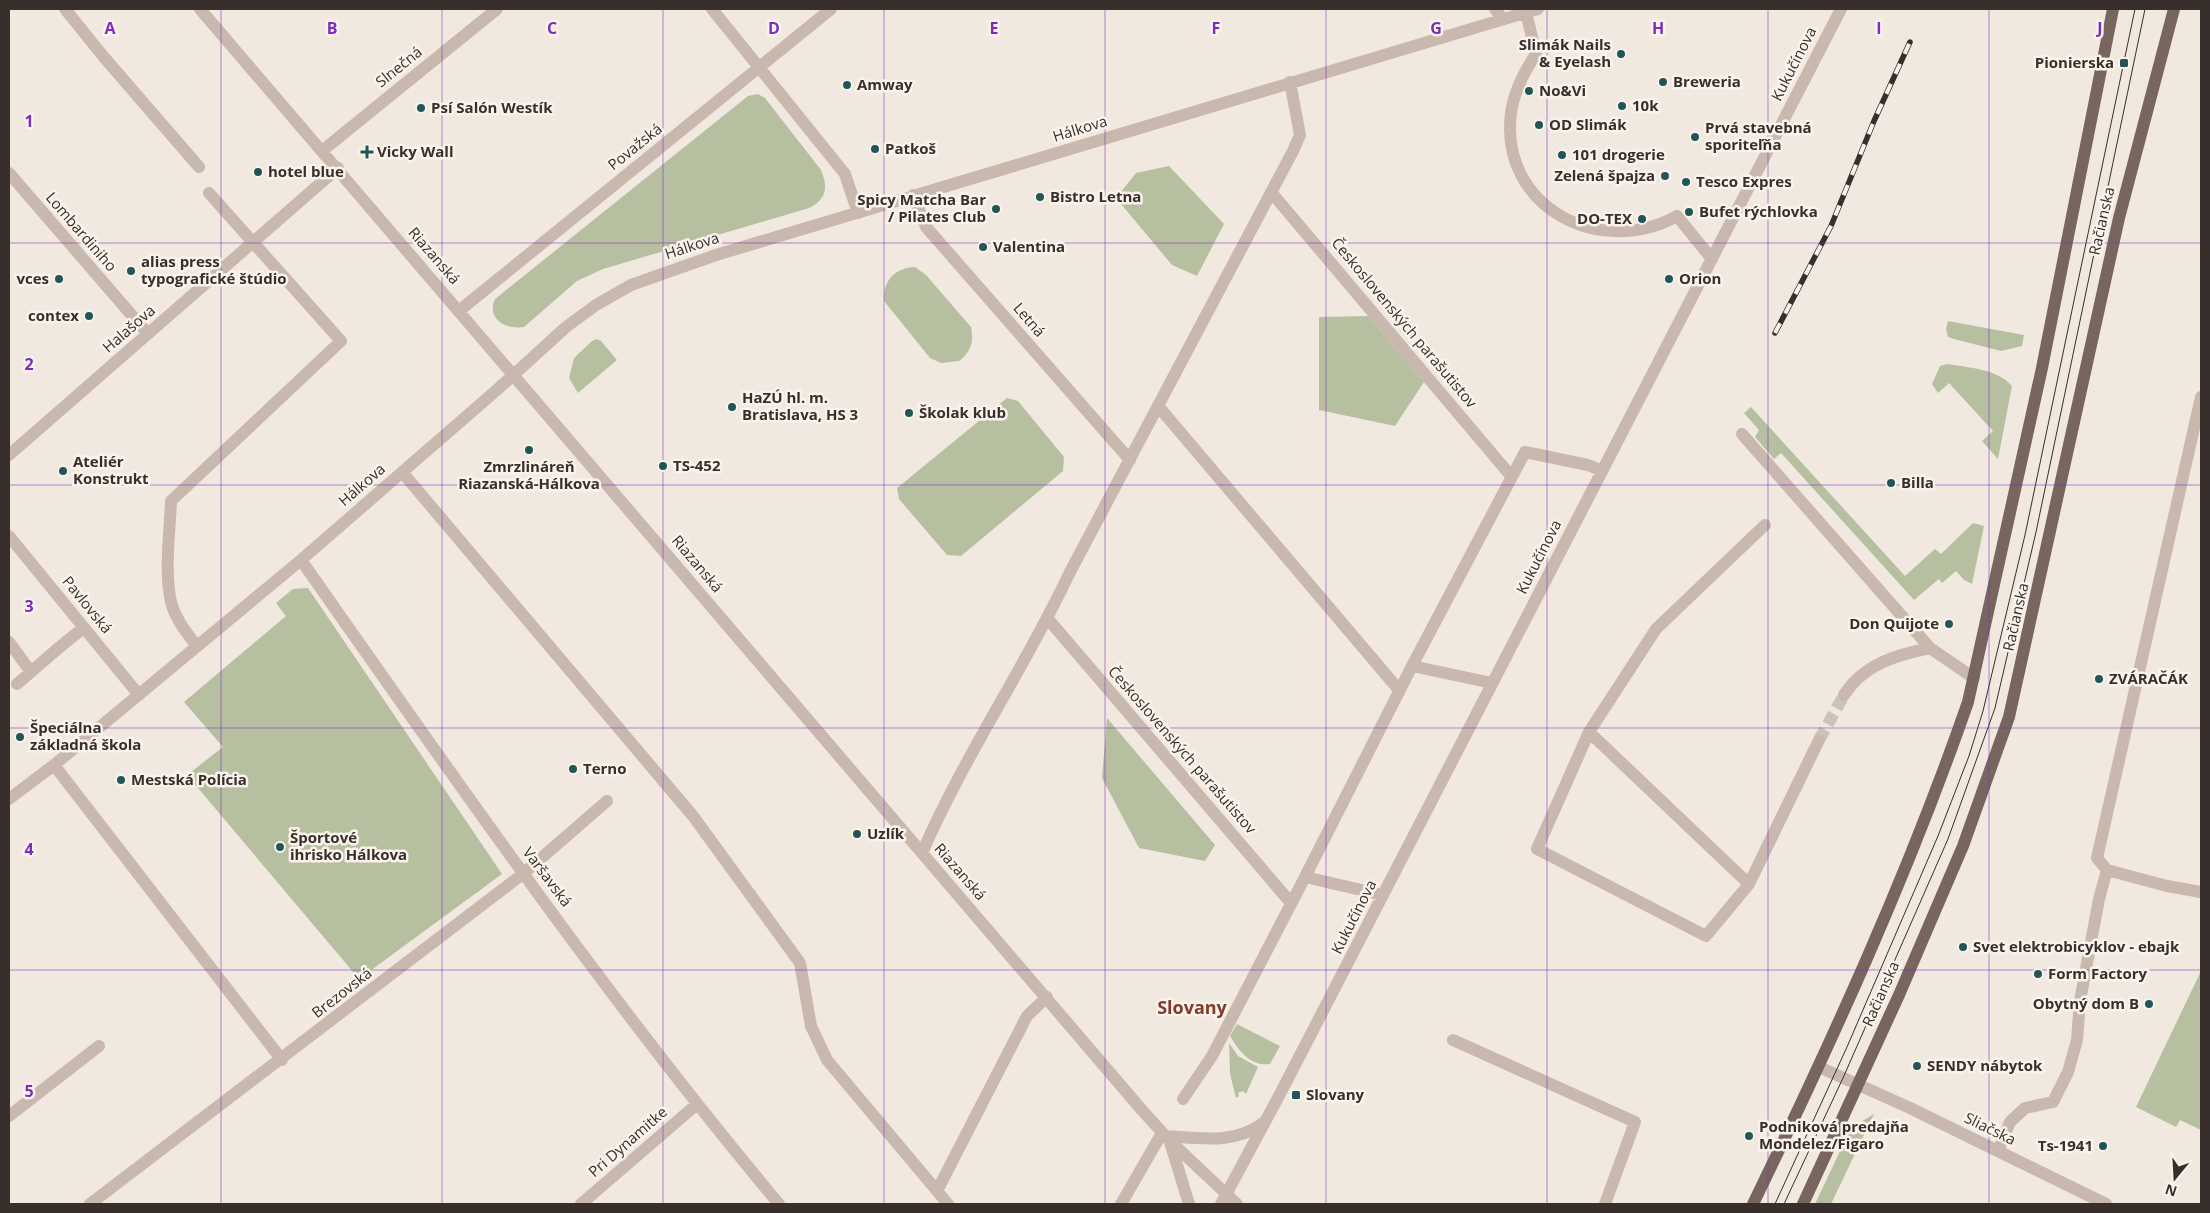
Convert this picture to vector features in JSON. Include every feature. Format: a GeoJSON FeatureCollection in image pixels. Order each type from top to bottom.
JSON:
{"type":"FeatureCollection","features":[{"type":"Feature","properties":{"kind":"main road","name":"Račianska"},"geometry":{"type":"LineString","coordinates":[[1753,1204],[1819,1067],[1920,831],[1951,752],[1974,678],[2044,358],[2113,9]]}},
{"type":"Feature","properties":{"kind":"main road","name":"Račianska"},"geometry":{"type":"LineString","coordinates":[[1803,1204],[1858,1085],[1963,846],[2009,717],[2119,218],[2174,9]]}},
{"type":"Feature","properties":{"kind":"street","name":"Riazanská"},"geometry":{"type":"LineString","coordinates":[[200,9],[460,310],[922,854],[1166,1136],[1224,1199],[1237,1204]]}},
{"type":"Feature","properties":{"kind":"street","name":"Slnečná"},"geometry":{"type":"LineString","coordinates":[[322,151],[497,9]]}},
{"type":"Feature","properties":{"kind":"street"},"geometry":{"type":"LineString","coordinates":[[712,9],[845,174],[858,213]]}},
{"type":"Feature","properties":{"kind":"street","name":"Považská"},"geometry":{"type":"LineString","coordinates":[[460,310],[831,9]]}},
{"type":"Feature","properties":{"kind":"street","name":"Kukučínova"},"geometry":{"type":"LineString","coordinates":[[1224,1199],[1267,1120],[1841,9]]}},
{"type":"Feature","properties":{"kind":"street"},"geometry":{"type":"LineString","coordinates":[[70,11],[103,56],[199,167]]}},
{"type":"Feature","properties":{"kind":"street"},"geometry":{"type":"LineString","coordinates":[[1532,11],[1536,54],[1516,89],[1511,113],[1510,132],[1518,168],[1534,193],[1551,210],[1566,220],[1590,229],[1606,232],[1620,233],[1646,230],[1678,216],[1712,259]]}},
{"type":"Feature","properties":{"kind":"street","name":"Hálkova"},"geometry":{"type":"LineString","coordinates":[[9,798],[54,765],[139,696],[196,645],[301,560],[572,322],[607,298],[631,285],[669,270],[1290,82],[1499,14],[1532,11]]}},
{"type":"Feature","properties":{"kind":"street"},"geometry":{"type":"LineString","coordinates":[[922,854],[956,785],[1048,619],[1070,572],[1293,151],[1300,135],[1290,82]]}},
{"type":"Feature","properties":{"kind":"street","name":"Halašova"},"geometry":{"type":"LineString","coordinates":[[9,455],[338,168]]}},
{"type":"Feature","properties":{"kind":"street","name":"Lombardiniho"},"geometry":{"type":"LineString","coordinates":[[9,173],[148,334]]}},
{"type":"Feature","properties":{"kind":"street","name":"Československých parašutistov"},"geometry":{"type":"LineString","coordinates":[[1273,187],[1512,475]]}},
{"type":"Feature","properties":{"kind":"street"},"geometry":{"type":"LineString","coordinates":[[196,645],[183,628],[171,602],[169,567],[171,501],[340,341],[210,193]]}},
{"type":"Feature","properties":{"kind":"street","name":"Letná"},"geometry":{"type":"LineString","coordinates":[[914,195],[926,227],[1130,460]]}},
{"type":"Feature","properties":{"kind":"street"},"geometry":{"type":"LineString","coordinates":[[2201,397],[2097,858],[2107,870],[2167,886],[2201,892]]}},
{"type":"Feature","properties":{"kind":"street"},"geometry":{"type":"LineString","coordinates":[[1158,406],[1401,686]]}},
{"type":"Feature","properties":{"kind":"street"},"geometry":{"type":"LineString","coordinates":[[1742,434],[1930,648],[1974,678]]}},
{"type":"Feature","properties":{"kind":"street"},"geometry":{"type":"LineString","coordinates":[[1183,1099],[1212,1056],[1338,815],[1401,686],[1525,452],[1588,465],[1602,471]]}},
{"type":"Feature","properties":{"kind":"street"},"geometry":{"type":"LineString","coordinates":[[402,472],[693,816],[800,963],[811,1026],[827,1060],[948,1204]]}},
{"type":"Feature","properties":{"kind":"street"},"geometry":{"type":"LineString","coordinates":[[1765,524],[1656,629],[1589,732],[1537,849],[1706,936],[1749,884],[1820,740]]}},
{"type":"Feature","properties":{"kind":"street","name":"Pavlovská"},"geometry":{"type":"LineString","coordinates":[[9,536],[139,696]]}},
{"type":"Feature","properties":{"kind":"street","name":"Varšavská"},"geometry":{"type":"LineString","coordinates":[[301,560],[524,873],[696,1105],[779,1204]]}},
{"type":"Feature","properties":{"kind":"street","name":"Československých parašutistov"},"geometry":{"type":"LineString","coordinates":[[1048,619],[1292,903]]}},
{"type":"Feature","properties":{"kind":"street"},"geometry":{"type":"LineString","coordinates":[[17,684],[61,644],[84,628]]}},
{"type":"Feature","properties":{"kind":"street"},"geometry":{"type":"LineString","coordinates":[[9,642],[32,672]]}},
{"type":"Feature","properties":{"kind":"street"},"geometry":{"type":"LineString","coordinates":[[1844,695],[1853,682],[1891,656],[1930,648]]}},
{"type":"Feature","properties":{"kind":"street"},"geometry":{"type":"LineString","coordinates":[[1412,666],[1492,683]]}},
{"type":"Feature","properties":{"kind":"street"},"geometry":{"type":"LineString","coordinates":[[1589,732],[1749,884]]}},
{"type":"Feature","properties":{"kind":"street"},"geometry":{"type":"LineString","coordinates":[[54,765],[282,1060]]}},
{"type":"Feature","properties":{"kind":"street","name":"Brezovská"},"geometry":{"type":"LineString","coordinates":[[90,1204],[282,1060],[524,873],[607,801]]}},
{"type":"Feature","properties":{"kind":"street"},"geometry":{"type":"LineString","coordinates":[[1998,1151],[2010,1122],[2026,1108],[2053,1102],[2068,1072],[2077,1040],[2082,992],[2099,898],[2107,870]]}},
{"type":"Feature","properties":{"kind":"street"},"geometry":{"type":"LineString","coordinates":[[1305,877],[1383,895]]}},
{"type":"Feature","properties":{"kind":"street"},"geometry":{"type":"LineString","coordinates":[[937,1191],[1027,1016],[1047,997]]}},
{"type":"Feature","properties":{"kind":"street"},"geometry":{"type":"LineString","coordinates":[[1453,1040],[1634,1122],[1604,1204]]}},
{"type":"Feature","properties":{"kind":"street"},"geometry":{"type":"LineString","coordinates":[[9,1116],[99,1046]]}},
{"type":"Feature","properties":{"kind":"street","name":"Sliačska"},"geometry":{"type":"LineString","coordinates":[[1819,1067],[2106,1204]]}},
{"type":"Feature","properties":{"kind":"street","name":"Pri Dynamitke"},"geometry":{"type":"LineString","coordinates":[[581,1204],[696,1105]]}},
{"type":"Feature","properties":{"kind":"street","name":"Kukučínova"},"geometry":{"type":"LineString","coordinates":[[1166,1136],[1229,1138],[1247,1134],[1267,1120]]}},
{"type":"Feature","properties":{"kind":"street","name":"Riazanská"},"geometry":{"type":"LineString","coordinates":[[1166,1136],[1189,1204]]}},
{"type":"Feature","properties":{"kind":"street"},"geometry":{"type":"LineString","coordinates":[[1121,1204],[1166,1136]]}},
{"type":"Feature","properties":{"kind":"green space"},"geometry":{"type":"Polygon","coordinates":[[[758,94],[765,98],[821,170],[825,187],[823,197],[819,201],[809,208],[603,269],[577,281],[524,327],[511,327],[499,322],[493,312],[495,299],[748,96],[758,94]]]}},
{"type":"Feature","properties":{"kind":"green space"},"geometry":{"type":"Polygon","coordinates":[[[1169,166],[1224,224],[1197,276],[1172,265],[1116,198],[1136,173],[1169,166]]]}},
{"type":"Feature","properties":{"kind":"green space"},"geometry":{"type":"Polygon","coordinates":[[[915,267],[926,275],[971,327],[971,346],[959,361],[941,363],[930,358],[884,301],[885,287],[891,277],[901,270],[915,267]]]}},
{"type":"Feature","properties":{"kind":"green space"},"geometry":{"type":"Polygon","coordinates":[[[1368,316],[1424,382],[1395,426],[1319,410],[1319,317],[1368,316]]]}},
{"type":"Feature","properties":{"kind":"green space"},"geometry":{"type":"Polygon","coordinates":[[[1948,321],[2024,335],[2022,346],[2001,351],[1948,337],[1946,329],[1948,321]]]}},
{"type":"Feature","properties":{"kind":"green space"},"geometry":{"type":"Polygon","coordinates":[[[597,339],[601,341],[617,360],[578,393],[569,378],[574,358],[592,341],[597,339]]]}},
{"type":"Feature","properties":{"kind":"green space"},"geometry":{"type":"Polygon","coordinates":[[[1948,364],[1991,373],[2006,380],[2012,386],[1998,459],[1982,441],[1993,431],[1949,383],[1938,393],[1932,384],[1940,366],[1948,364]]]}},
{"type":"Feature","properties":{"kind":"green space"},"geometry":{"type":"Polygon","coordinates":[[[1007,398],[1018,401],[1064,457],[1063,471],[961,556],[947,555],[899,499],[897,488],[1007,398]]]}},
{"type":"Feature","properties":{"kind":"green space"},"geometry":{"type":"Polygon","coordinates":[[[1751,407],[1905,576],[1935,549],[1941,554],[1973,523],[1984,526],[1972,584],[1964,580],[1956,571],[1942,583],[1939,579],[1914,600],[1781,453],[1774,459],[1755,437],[1759,430],[1744,413],[1751,407]]]}},
{"type":"Feature","properties":{"kind":"green space"},"geometry":{"type":"Polygon","coordinates":[[[308,588],[502,874],[359,979],[187,775],[223,747],[184,702],[286,616],[276,603],[293,589],[308,588]]]}},
{"type":"Feature","properties":{"kind":"green space"},"geometry":{"type":"Polygon","coordinates":[[[1107,718],[1215,845],[1205,861],[1139,848],[1102,778],[1107,718]]]}},
{"type":"Feature","properties":{"kind":"green space"},"geometry":{"type":"Polygon","coordinates":[[[2201,971],[2201,1130],[2180,1120],[2176,1127],[2136,1107],[2201,971]]]}},
{"type":"Feature","properties":{"kind":"green space"},"geometry":{"type":"Polygon","coordinates":[[[1237,1024],[1280,1046],[1270,1064],[1257,1063],[1251,1060],[1237,1047],[1230,1036],[1237,1024]]]}},
{"type":"Feature","properties":{"kind":"green space"},"geometry":{"type":"Polygon","coordinates":[[[1229,1043],[1238,1056],[1258,1067],[1246,1094],[1243,1091],[1238,1093],[1239,1096],[1236,1098],[1230,1074],[1229,1043]]]}},
{"type":"Feature","properties":{"kind":"green space"},"geometry":{"type":"Polygon","coordinates":[[[1874,1114],[1831,1204],[1815,1204],[1851,1128],[1874,1114]]]}},
{"type":"Feature","properties":{"kind":"tunnel"},"geometry":{"type":"LineString","coordinates":[[1819,740],[1844,695]]}},
{"type":"Feature","properties":{"kind":"tram line"},"geometry":{"type":"LineString","coordinates":[[1775,1204],[1847,1047],[1938,836],[1969,756],[1983,711],[2025,535],[2135,9]]}},
{"type":"Feature","properties":{"kind":"tram line"},"geometry":{"type":"LineString","coordinates":[[1784,1204],[1843,1078],[1948,839],[1995,708],[2036,532],[2145,9]]}},
{"type":"Feature","properties":{"kind":"railway"},"geometry":{"type":"LineString","coordinates":[[1775,333],[1831,226],[1874,121],[1910,42]]}},
{"type":"Feature","properties":{"kind":"place","name":"Slimák Nails & Eyelash"},"geometry":{"type":"Point","coordinates":[1621,54]}},
{"type":"Feature","properties":{"kind":"place","name":"Pionierska"},"geometry":{"type":"Point","coordinates":[2124,63]}},
{"type":"Feature","properties":{"kind":"place","name":"Breweria"},"geometry":{"type":"Point","coordinates":[1663,82]}},
{"type":"Feature","properties":{"kind":"place","name":"Amway"},"geometry":{"type":"Point","coordinates":[847,85]}},
{"type":"Feature","properties":{"kind":"place","name":"No&Vi"},"geometry":{"type":"Point","coordinates":[1529,91]}},
{"type":"Feature","properties":{"kind":"place","name":"10k"},"geometry":{"type":"Point","coordinates":[1622,106]}},
{"type":"Feature","properties":{"kind":"place","name":"Psí Salón Westík"},"geometry":{"type":"Point","coordinates":[421,108]}},
{"type":"Feature","properties":{"kind":"place","name":"OD Slimák"},"geometry":{"type":"Point","coordinates":[1539,125]}},
{"type":"Feature","properties":{"kind":"place","name":"Prvá stavebná sporiteľňa"},"geometry":{"type":"Point","coordinates":[1695,137]}},
{"type":"Feature","properties":{"kind":"place","name":"Patkoš"},"geometry":{"type":"Point","coordinates":[875,149]}},
{"type":"Feature","properties":{"kind":"place","name":"Vicky Wall"},"geometry":{"type":"Point","coordinates":[367,152]}},
{"type":"Feature","properties":{"kind":"place","name":"101 drogerie"},"geometry":{"type":"Point","coordinates":[1562,155]}},
{"type":"Feature","properties":{"kind":"place","name":"hotel blue"},"geometry":{"type":"Point","coordinates":[258,172]}},
{"type":"Feature","properties":{"kind":"place","name":"Zelená špajza"},"geometry":{"type":"Point","coordinates":[1665,176]}},
{"type":"Feature","properties":{"kind":"place","name":"Tesco Expres"},"geometry":{"type":"Point","coordinates":[1686,182]}},
{"type":"Feature","properties":{"kind":"place","name":"Bistro Letna"},"geometry":{"type":"Point","coordinates":[1040,197]}},
{"type":"Feature","properties":{"kind":"place","name":"Spicy Matcha Bar / Pilates Club"},"geometry":{"type":"Point","coordinates":[996,209]}},
{"type":"Feature","properties":{"kind":"place","name":"Bufet rýchlovka"},"geometry":{"type":"Point","coordinates":[1689,212]}},
{"type":"Feature","properties":{"kind":"place","name":"DO-TEX"},"geometry":{"type":"Point","coordinates":[1642,219]}},
{"type":"Feature","properties":{"kind":"place","name":"Valentina"},"geometry":{"type":"Point","coordinates":[983,247]}},
{"type":"Feature","properties":{"kind":"place","name":"alias press typografické štúdio"},"geometry":{"type":"Point","coordinates":[131,271]}},
{"type":"Feature","properties":{"kind":"place","name":"vces"},"geometry":{"type":"Point","coordinates":[59,279]}},
{"type":"Feature","properties":{"kind":"place","name":"Orion"},"geometry":{"type":"Point","coordinates":[1669,279]}},
{"type":"Feature","properties":{"kind":"place","name":"contex"},"geometry":{"type":"Point","coordinates":[89,316]}},
{"type":"Feature","properties":{"kind":"place","name":"HaZÚ hl. m. Bratislava, HS 3"},"geometry":{"type":"Point","coordinates":[732,407]}},
{"type":"Feature","properties":{"kind":"place","name":"Školak klub"},"geometry":{"type":"Point","coordinates":[909,413]}},
{"type":"Feature","properties":{"kind":"place","name":"Zmrzlináreň Riazanská-Hálkova"},"geometry":{"type":"Point","coordinates":[529,450]}},
{"type":"Feature","properties":{"kind":"place","name":"TS-452"},"geometry":{"type":"Point","coordinates":[663,466]}},
{"type":"Feature","properties":{"kind":"place","name":"Ateliér Konstrukt"},"geometry":{"type":"Point","coordinates":[63,471]}},
{"type":"Feature","properties":{"kind":"place","name":"Billa"},"geometry":{"type":"Point","coordinates":[1891,483]}},
{"type":"Feature","properties":{"kind":"place","name":"Don Quijote"},"geometry":{"type":"Point","coordinates":[1949,624]}},
{"type":"Feature","properties":{"kind":"place","name":"ZVÁRAČÁK"},"geometry":{"type":"Point","coordinates":[2099,679]}},
{"type":"Feature","properties":{"kind":"place","name":"Špeciálna základná škola"},"geometry":{"type":"Point","coordinates":[20,737]}},
{"type":"Feature","properties":{"kind":"place","name":"Terno"},"geometry":{"type":"Point","coordinates":[573,769]}},
{"type":"Feature","properties":{"kind":"place","name":"Mestská Polícia"},"geometry":{"type":"Point","coordinates":[121,780]}},
{"type":"Feature","properties":{"kind":"place","name":"Uzlík"},"geometry":{"type":"Point","coordinates":[857,834]}},
{"type":"Feature","properties":{"kind":"place","name":"Športové ihrisko Hálkova"},"geometry":{"type":"Point","coordinates":[280,847]}},
{"type":"Feature","properties":{"kind":"place","name":"Svet elektrobicyklov - ebajk"},"geometry":{"type":"Point","coordinates":[1963,947]}},
{"type":"Feature","properties":{"kind":"place","name":"Form Factory"},"geometry":{"type":"Point","coordinates":[2038,974]}},
{"type":"Feature","properties":{"kind":"place","name":"Obytný dom B"},"geometry":{"type":"Point","coordinates":[2149,1004]}},
{"type":"Feature","properties":{"kind":"place","name":"SENDY nábytok"},"geometry":{"type":"Point","coordinates":[1917,1066]}},
{"type":"Feature","properties":{"kind":"place","name":"Slovany"},"geometry":{"type":"Point","coordinates":[1296,1095]}},
{"type":"Feature","properties":{"kind":"place","name":"Podniková predajňa Mondelez/Figaro"},"geometry":{"type":"Point","coordinates":[1749,1136]}},
{"type":"Feature","properties":{"kind":"place","name":"Ts-1941"},"geometry":{"type":"Point","coordinates":[2103,1146]}},
{"type":"Feature","properties":{"kind":"district","name":"Slovany"},"geometry":{"type":"Point","coordinates":[1192,1008]}}]}
